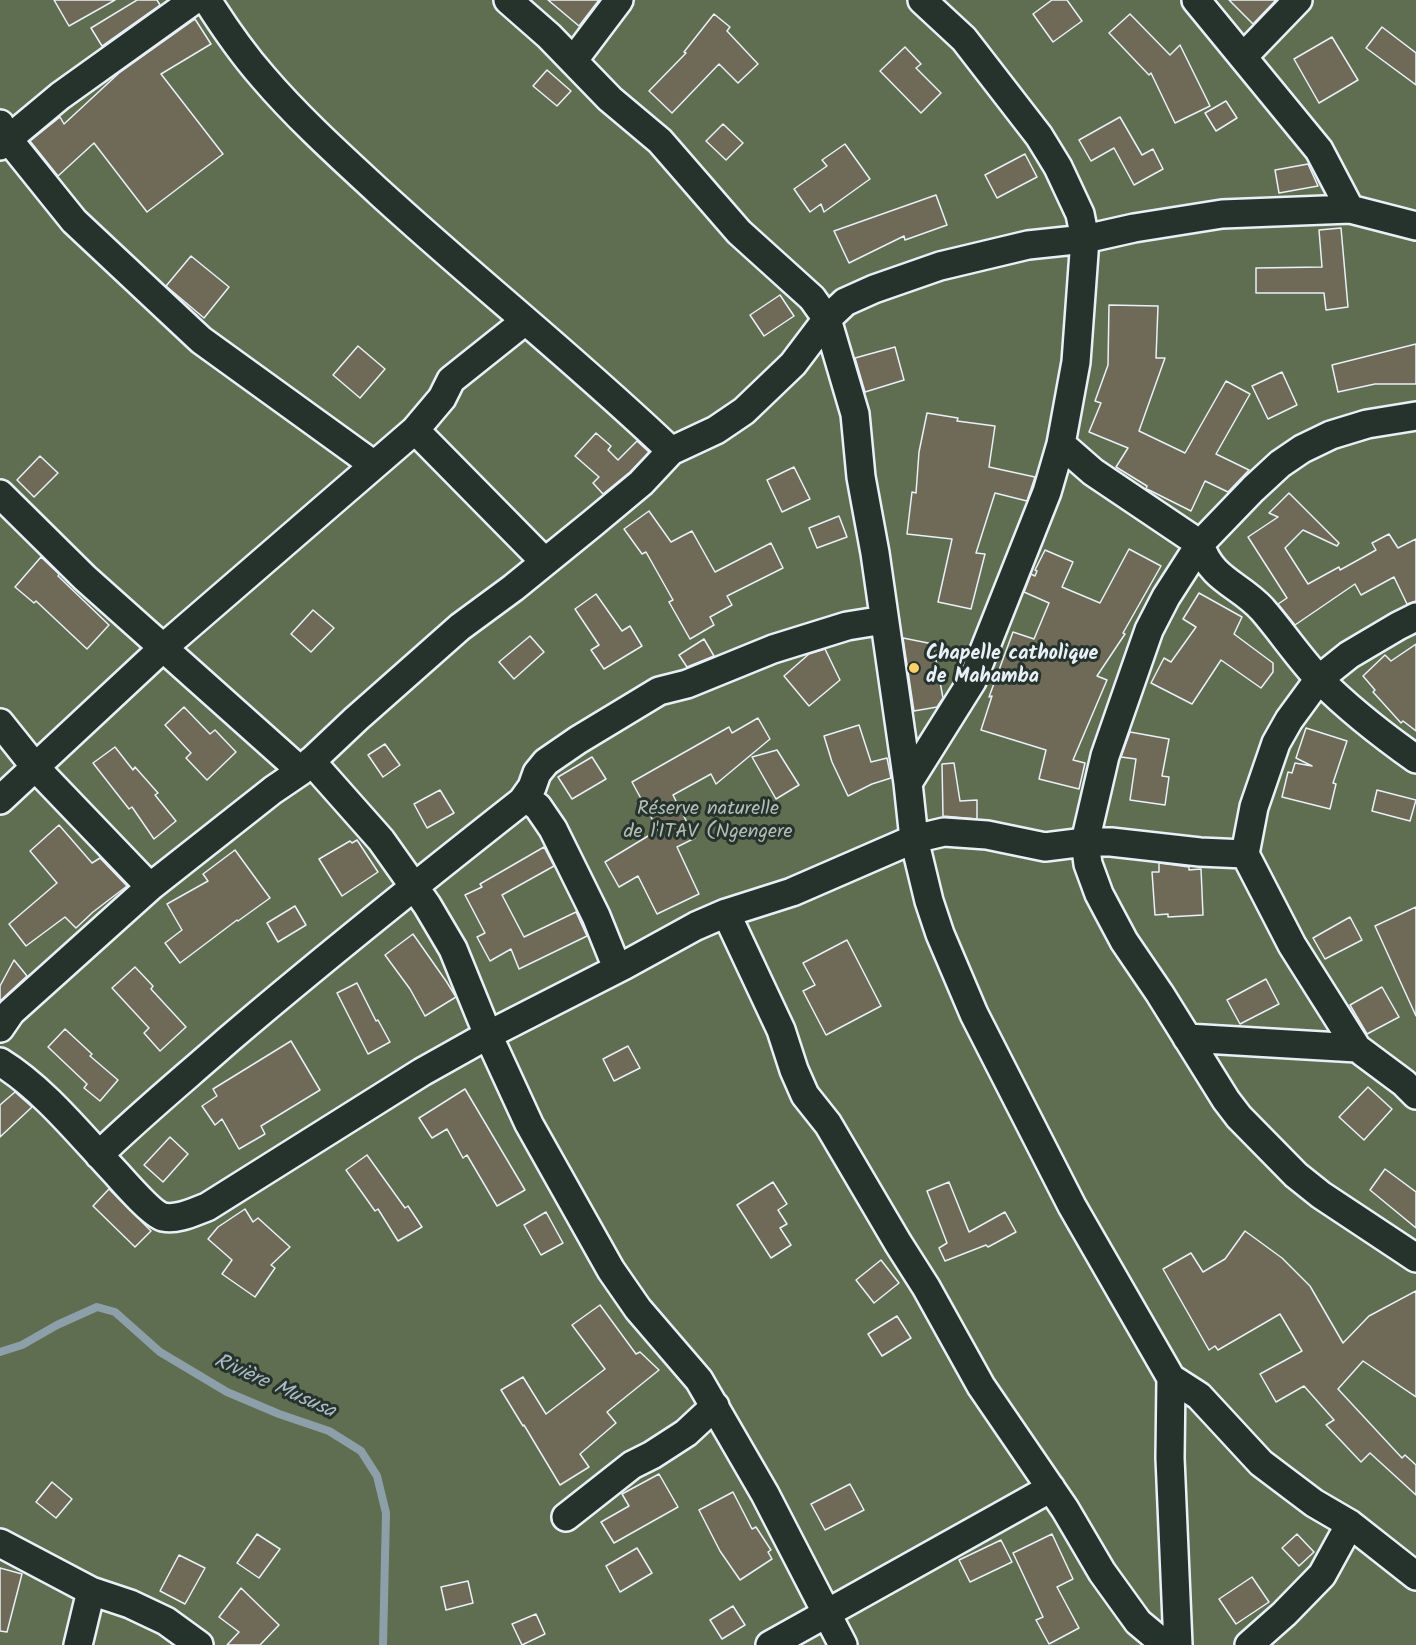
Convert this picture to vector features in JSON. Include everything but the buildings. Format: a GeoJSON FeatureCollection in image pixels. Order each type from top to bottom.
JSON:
{"type":"FeatureCollection","features":[{"type":"Feature","properties":{"kind":"street"},"geometry":{"type":"LineString","coordinates":[[194,0],[3,137],[74,220],[201,340],[374,465]]}},
{"type":"Feature","properties":{"kind":"street"},"geometry":{"type":"LineString","coordinates":[[207,0],[233,40],[263,78],[334,150],[425,234],[628,411],[670,452]]}},
{"type":"Feature","properties":{"kind":"street"},"geometry":{"type":"LineString","coordinates":[[508,0],[610,99],[660,141],[740,232],[812,297],[827,319],[855,414],[861,477],[875,552],[914,839],[929,901],[940,934],[974,1014],[1072,1206],[1171,1378],[1199,1396],[1261,1463],[1314,1503],[1350,1524],[1416,1576]]}},
{"type":"Feature","properties":{"kind":"street"},"geometry":{"type":"LineString","coordinates":[[573,61],[619,0]]}},
{"type":"Feature","properties":{"kind":"street"},"geometry":{"type":"LineString","coordinates":[[908,783],[972,681],[1047,492],[1062,444],[1076,362],[1085,238],[1080,214],[1058,167],[1039,136],[964,39],[922,0]]}},
{"type":"Feature","properties":{"kind":"street"},"geometry":{"type":"LineString","coordinates":[[1196,0],[1319,150],[1350,209]]}},
{"type":"Feature","properties":{"kind":"street"},"geometry":{"type":"LineString","coordinates":[[1243,57],[1298,0]]}},
{"type":"Feature","properties":{"kind":"street"},"geometry":{"type":"LineString","coordinates":[[2,1021],[150,887],[306,766],[356,718],[460,627],[545,562],[641,483],[670,452],[716,430],[744,411],[793,364],[827,319],[845,302],[874,289],[940,266],[1028,245],[1085,238],[1222,214],[1350,209],[1416,226]]}},
{"type":"Feature","properties":{"kind":"street"},"geometry":{"type":"LineString","coordinates":[[0,800],[164,647],[415,430],[442,399],[451,380],[525,321]]}},
{"type":"Feature","properties":{"kind":"street"},"geometry":{"type":"LineString","coordinates":[[1416,416],[1358,427],[1331,435],[1302,449],[1280,464],[1200,543],[1166,597],[1149,630],[1105,756],[1085,842],[1088,864],[1099,894],[1124,941],[1239,1117],[1296,1175],[1321,1195],[1416,1258]]}},
{"type":"Feature","properties":{"kind":"street"},"geometry":{"type":"LineString","coordinates":[[415,430],[545,562]]}},
{"type":"Feature","properties":{"kind":"street"},"geometry":{"type":"LineString","coordinates":[[1062,444],[1094,472],[1200,543],[1205,559],[1219,575],[1260,607],[1319,679],[1371,726],[1416,759]]}},
{"type":"Feature","properties":{"kind":"street"},"geometry":{"type":"LineString","coordinates":[[2,499],[85,578],[306,766],[381,840],[414,886],[453,949],[488,1035],[529,1124],[611,1270],[638,1309],[699,1380],[765,1494],[843,1645]]}},
{"type":"Feature","properties":{"kind":"street"},"geometry":{"type":"LineString","coordinates":[[1412,1086],[1357,1048],[1292,945],[1245,854],[1254,807],[1276,743],[1289,720],[1319,679],[1348,655],[1416,617]]}},
{"type":"Feature","properties":{"kind":"street"},"geometry":{"type":"LineString","coordinates":[[99,1155],[131,1124],[270,1004],[525,797],[537,773],[546,762],[578,740],[659,691],[687,684],[783,646],[847,626],[884,620]]}},
{"type":"Feature","properties":{"kind":"street"},"geometry":{"type":"LineString","coordinates":[[0,723],[36,768],[150,887]]}},
{"type":"Feature","properties":{"kind":"street"},"geometry":{"type":"LineString","coordinates":[[525,797],[538,807],[553,829],[596,916],[617,968]]}},
{"type":"Feature","properties":{"kind":"street"},"geometry":{"type":"LineString","coordinates":[[0,1062],[14,1070],[54,1108],[139,1198],[160,1216],[176,1218],[207,1207],[422,1072],[696,926],[726,913],[792,892],[914,839],[944,832],[987,835],[1045,847],[1085,842],[1111,842],[1200,852],[1245,854]]}},
{"type":"Feature","properties":{"kind":"street"},"geometry":{"type":"LineString","coordinates":[[726,913],[781,1030],[805,1095],[828,1124],[926,1287],[981,1386],[1051,1488],[1122,1602],[1138,1622],[1168,1645]]}},
{"type":"Feature","properties":{"kind":"street"},"geometry":{"type":"LineString","coordinates":[[1187,1038],[1357,1048]]}},
{"type":"Feature","properties":{"kind":"street"},"geometry":{"type":"LineString","coordinates":[[1171,1378],[1170,1458],[1178,1645]]}},
{"type":"Feature","properties":{"kind":"street"},"geometry":{"type":"LineString","coordinates":[[566,1517],[632,1465],[686,1433],[715,1406]]}},
{"type":"Feature","properties":{"kind":"street"},"geometry":{"type":"LineString","coordinates":[[770,1645],[1051,1488]]}},
{"type":"Feature","properties":{"kind":"street"},"geometry":{"type":"LineString","coordinates":[[1249,1645],[1284,1614],[1322,1575],[1350,1524]]}},
{"type":"Feature","properties":{"kind":"street"},"geometry":{"type":"LineString","coordinates":[[0,1543],[91,1591],[130,1604],[166,1621],[199,1645]]}},
{"type":"Feature","properties":{"kind":"street"},"geometry":{"type":"LineString","coordinates":[[78,1645],[91,1591]]}},
{"type":"Feature","properties":{"kind":"green space","name":"Réserve naturelle de l'ITAV (Ngengere"},"geometry":{"type":"Polygon","coordinates":[[[0,0],[1416,0],[1416,1645],[0,1645],[0,0]]]}},
{"type":"Feature","properties":{"kind":"waterway","name":"Rivière Mususa"},"geometry":{"type":"LineString","coordinates":[[0,1352],[22,1345],[57,1325],[97,1307],[115,1312],[160,1352],[227,1392],[279,1414],[329,1431],[361,1451],[377,1476],[386,1513],[383,1645]]}},
{"type":"Feature","properties":{"kind":"place","name":"Chapelle catholique de Mahamba"},"geometry":{"type":"Point","coordinates":[914,668]}}]}
